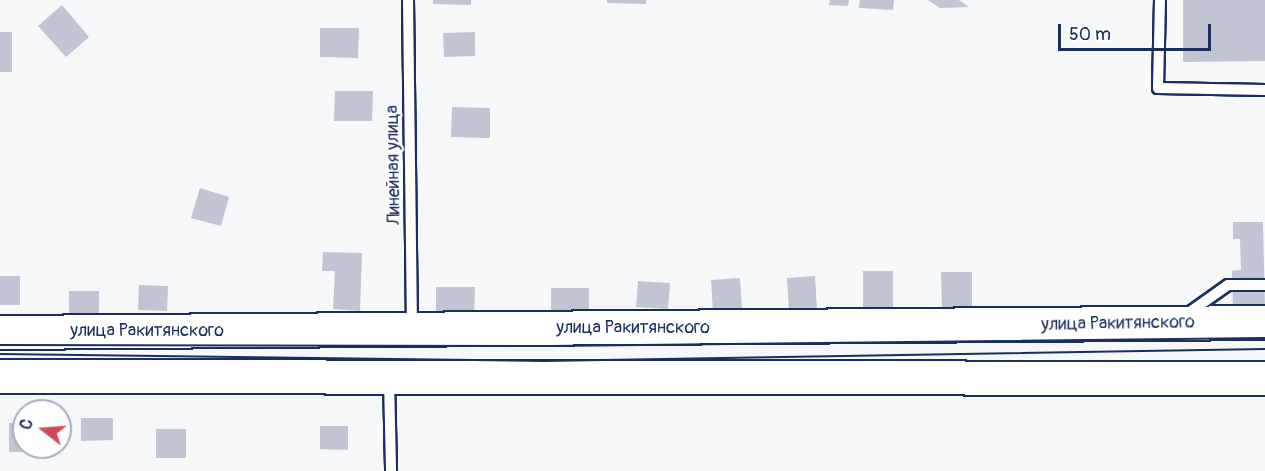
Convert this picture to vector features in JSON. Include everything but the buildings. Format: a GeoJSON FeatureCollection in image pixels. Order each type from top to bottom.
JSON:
{"type":"FeatureCollection","features":[{"type":"Feature","properties":{"kind":"main road","name":"улица Ракитянского"},"geometry":{"type":"LineString","coordinates":[[0,332],[1265,322]]}},
{"type":"Feature","properties":{"kind":"main road"},"geometry":{"type":"LineString","coordinates":[[0,376],[388,379],[1265,378]]}},
{"type":"Feature","properties":{"kind":"lane","name":"Линейная улица"},"geometry":{"type":"LineString","coordinates":[[408,0],[412,330]]}},
{"type":"Feature","properties":{"kind":"lane"},"geometry":{"type":"LineString","coordinates":[[1160,0],[1158,88],[1265,90]]}},
{"type":"Feature","properties":{"kind":"lane"},"geometry":{"type":"LineString","coordinates":[[1173,324],[1228,285],[1265,285]]}},
{"type":"Feature","properties":{"kind":"lane"},"geometry":{"type":"LineString","coordinates":[[388,379],[391,471]]}},
{"type":"Feature","properties":{"kind":"tram line"},"geometry":{"type":"LineString","coordinates":[[0,345],[551,346],[1265,338]]}},
{"type":"Feature","properties":{"kind":"tram line"},"geometry":{"type":"LineString","coordinates":[[0,354],[544,361],[1265,349]]}}]}
